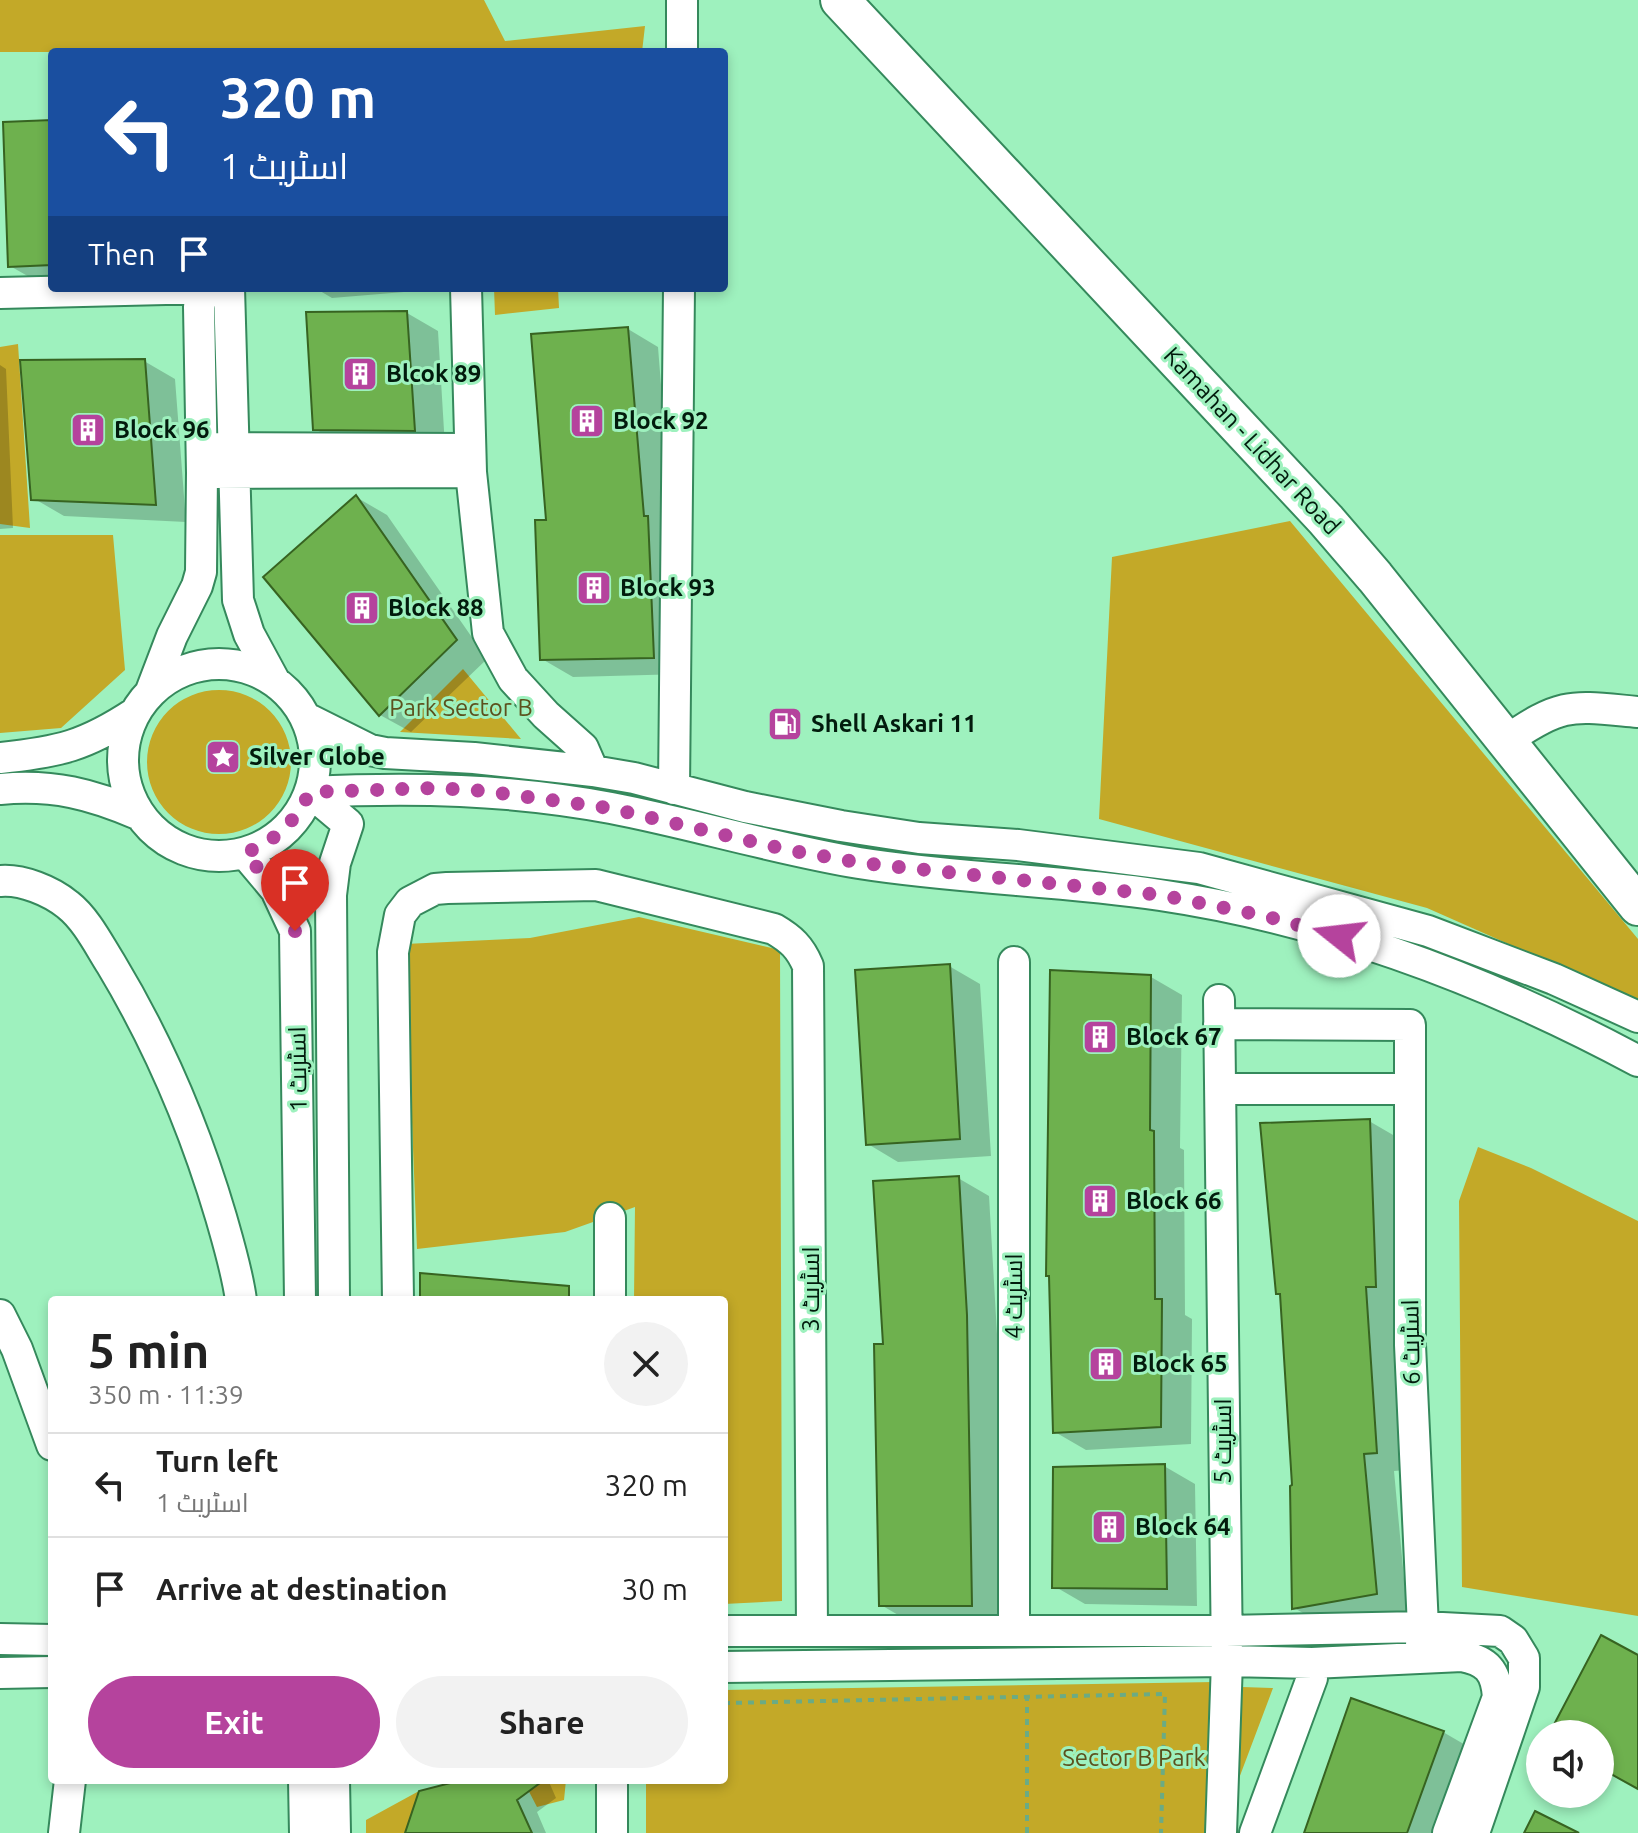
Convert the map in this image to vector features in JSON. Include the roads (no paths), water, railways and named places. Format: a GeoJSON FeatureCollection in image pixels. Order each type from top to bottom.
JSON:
{"type":"FeatureCollection","features":[{"type":"Feature","properties":{"kind":"main road","name":"Kamahan - Lidhar Road"},"geometry":{"type":"LineString","coordinates":[[840,0],[1326,520],[1638,906]]}},
{"type":"Feature","properties":{"kind":"street"},"geometry":{"type":"LineString","coordinates":[[682,0],[682,48]]}},
{"type":"Feature","properties":{"kind":"street"},"geometry":{"type":"LineString","coordinates":[[466,292],[471,461],[488,633],[513,679],[546,715],[583,748],[593,771]]}},
{"type":"Feature","properties":{"kind":"street"},"geometry":{"type":"LineString","coordinates":[[674,789],[679,292]]}},
{"type":"Feature","properties":{"kind":"street"},"geometry":{"type":"LineString","coordinates":[[0,293],[212,293]]}},
{"type":"Feature","properties":{"kind":"street"},"geometry":{"type":"LineString","coordinates":[[0,311],[212,293]]}},
{"type":"Feature","properties":{"kind":"street"},"geometry":{"type":"LineString","coordinates":[[0,758],[42,753],[83,743],[143,702],[179,673],[211,664],[234,664],[256,671],[275,682],[292,698],[306,718],[315,755],[310,792],[285,830],[267,844],[245,853],[222,856],[187,850],[156,833],[140,815],[128,791],[123,764],[125,738],[143,702],[201,572],[202,460],[212,293]]}},
{"type":"Feature","properties":{"kind":"street"},"geometry":{"type":"LineString","coordinates":[[212,293],[232,461],[238,600],[249,634],[275,682]]}},
{"type":"Feature","properties":{"kind":"street"},"geometry":{"type":"LineString","coordinates":[[202,460],[471,461]]}},
{"type":"Feature","properties":{"kind":"street"},"geometry":{"type":"LineString","coordinates":[[1506,741],[1546,714],[1572,706],[1638,712]]}},
{"type":"Feature","properties":{"kind":"street"},"geometry":{"type":"LineString","coordinates":[[306,718],[370,750],[385,753],[474,758],[593,771],[841,826],[919,838],[1018,845],[1199,868],[1428,931],[1496,955],[1638,1017]]}},
{"type":"Feature","properties":{"kind":"street"},"geometry":{"type":"LineString","coordinates":[[310,792],[398,788],[484,791],[609,808],[788,850],[862,863],[1093,887],[1221,906],[1288,921],[1390,951],[1484,986],[1638,1061]]}},
{"type":"Feature","properties":{"kind":"street"},"geometry":{"type":"LineString","coordinates":[[0,789],[62,789],[98,796],[140,815]]}},
{"type":"Feature","properties":{"kind":"street","name":"اسٹریٹ 1"},"geometry":{"type":"LineString","coordinates":[[310,792],[348,824],[335,863],[332,884],[334,1296]]}},
{"type":"Feature","properties":{"kind":"street","name":"اسٹریٹ 1"},"geometry":{"type":"LineString","coordinates":[[245,853],[276,890],[295,931],[300,1296]]}},
{"type":"Feature","properties":{"kind":"street"},"geometry":{"type":"LineString","coordinates":[[1093,887],[1095,857]]}},
{"type":"Feature","properties":{"kind":"street"},"geometry":{"type":"LineString","coordinates":[[0,881],[43,890],[70,906],[94,936],[130,996],[173,1086],[209,1177],[238,1275],[241,1296]]}},
{"type":"Feature","properties":{"kind":"street","name":"اسٹریٹ 3"},"geometry":{"type":"LineString","coordinates":[[398,1296],[393,952],[400,915],[410,902],[435,889],[596,885],[774,929],[801,950],[808,966],[812,1630]]}},
{"type":"Feature","properties":{"kind":"street","name":"اسٹریٹ 4"},"geometry":{"type":"LineString","coordinates":[[1014,962],[1014,1630]]}},
{"type":"Feature","properties":{"kind":"street","name":"اسٹریٹ 6"},"geometry":{"type":"LineString","coordinates":[[1219,1012],[1410,1025],[1410,1345],[1423,1627],[1420,1659]]}},
{"type":"Feature","properties":{"kind":"street","name":"اسٹریٹ 5"},"geometry":{"type":"LineString","coordinates":[[1219,1012],[1227,1661],[1221,1833]]}},
{"type":"Feature","properties":{"kind":"street"},"geometry":{"type":"LineString","coordinates":[[1220,1089],[1410,1089]]}},
{"type":"Feature","properties":{"kind":"street"},"geometry":{"type":"LineString","coordinates":[[610,1218],[610,1296]]}},
{"type":"Feature","properties":{"kind":"street"},"geometry":{"type":"LineString","coordinates":[[0,1315],[17,1349],[48,1434]]}},
{"type":"Feature","properties":{"kind":"street"},"geometry":{"type":"LineString","coordinates":[[728,1631],[1226,1631],[1423,1627],[1500,1631],[1520,1649],[1526,1667],[1524,1687],[1474,1833]]}},
{"type":"Feature","properties":{"kind":"street"},"geometry":{"type":"LineString","coordinates":[[0,1639],[48,1640]]}},
{"type":"Feature","properties":{"kind":"street"},"geometry":{"type":"LineString","coordinates":[[1490,1667],[1520,1649]]}},
{"type":"Feature","properties":{"kind":"street"},"geometry":{"type":"LineString","coordinates":[[728,1667],[1227,1661],[1312,1663],[1462,1656],[1476,1659],[1490,1667],[1498,1697],[1448,1833]]}},
{"type":"Feature","properties":{"kind":"street"},"geometry":{"type":"LineString","coordinates":[[1255,1833],[1312,1678],[1312,1663]]}},
{"type":"Feature","properties":{"kind":"street"},"geometry":{"type":"LineString","coordinates":[[0,1673],[48,1672]]}},
{"type":"Feature","properties":{"kind":"street"},"geometry":{"type":"LineString","coordinates":[[64,1833],[70,1784]]}},
{"type":"Feature","properties":{"kind":"street"},"geometry":{"type":"LineString","coordinates":[[304,1784],[305,1833]]}},
{"type":"Feature","properties":{"kind":"street"},"geometry":{"type":"LineString","coordinates":[[334,1784],[335,1833]]}},
{"type":"Feature","properties":{"kind":"street"},"geometry":{"type":"LineString","coordinates":[[612,1784],[612,1833]]}},
{"type":"Feature","properties":{"kind":"place","name":"Blcok 89"},"geometry":{"type":"Point","coordinates":[360,374]}},
{"type":"Feature","properties":{"kind":"place","name":"Block 92"},"geometry":{"type":"Point","coordinates":[587,421]}},
{"type":"Feature","properties":{"kind":"place","name":"Block 96"},"geometry":{"type":"Point","coordinates":[88,430]}},
{"type":"Feature","properties":{"kind":"place","name":"Block 93"},"geometry":{"type":"Point","coordinates":[594,588]}},
{"type":"Feature","properties":{"kind":"place","name":"Block 88"},"geometry":{"type":"Point","coordinates":[362,608]}},
{"type":"Feature","properties":{"kind":"place","name":"Shell Askari 11"},"geometry":{"type":"Point","coordinates":[785,724]}},
{"type":"Feature","properties":{"kind":"place","name":"Silver Globe"},"geometry":{"type":"Point","coordinates":[223,757]}},
{"type":"Feature","properties":{"kind":"place","name":"Block 67"},"geometry":{"type":"Point","coordinates":[1100,1037]}},
{"type":"Feature","properties":{"kind":"place","name":"Block 66"},"geometry":{"type":"Point","coordinates":[1100,1201]}},
{"type":"Feature","properties":{"kind":"place","name":"Block 65"},"geometry":{"type":"Point","coordinates":[1106,1364]}},
{"type":"Feature","properties":{"kind":"place","name":"Block 64"},"geometry":{"type":"Point","coordinates":[1109,1527]}},
{"type":"Feature","properties":{"kind":"park label","name":"Park Sector B"},"geometry":{"type":"Point","coordinates":[461,708]}},
{"type":"Feature","properties":{"kind":"park label","name":"Sector B Park"},"geometry":{"type":"Point","coordinates":[1134,1758]}}]}
